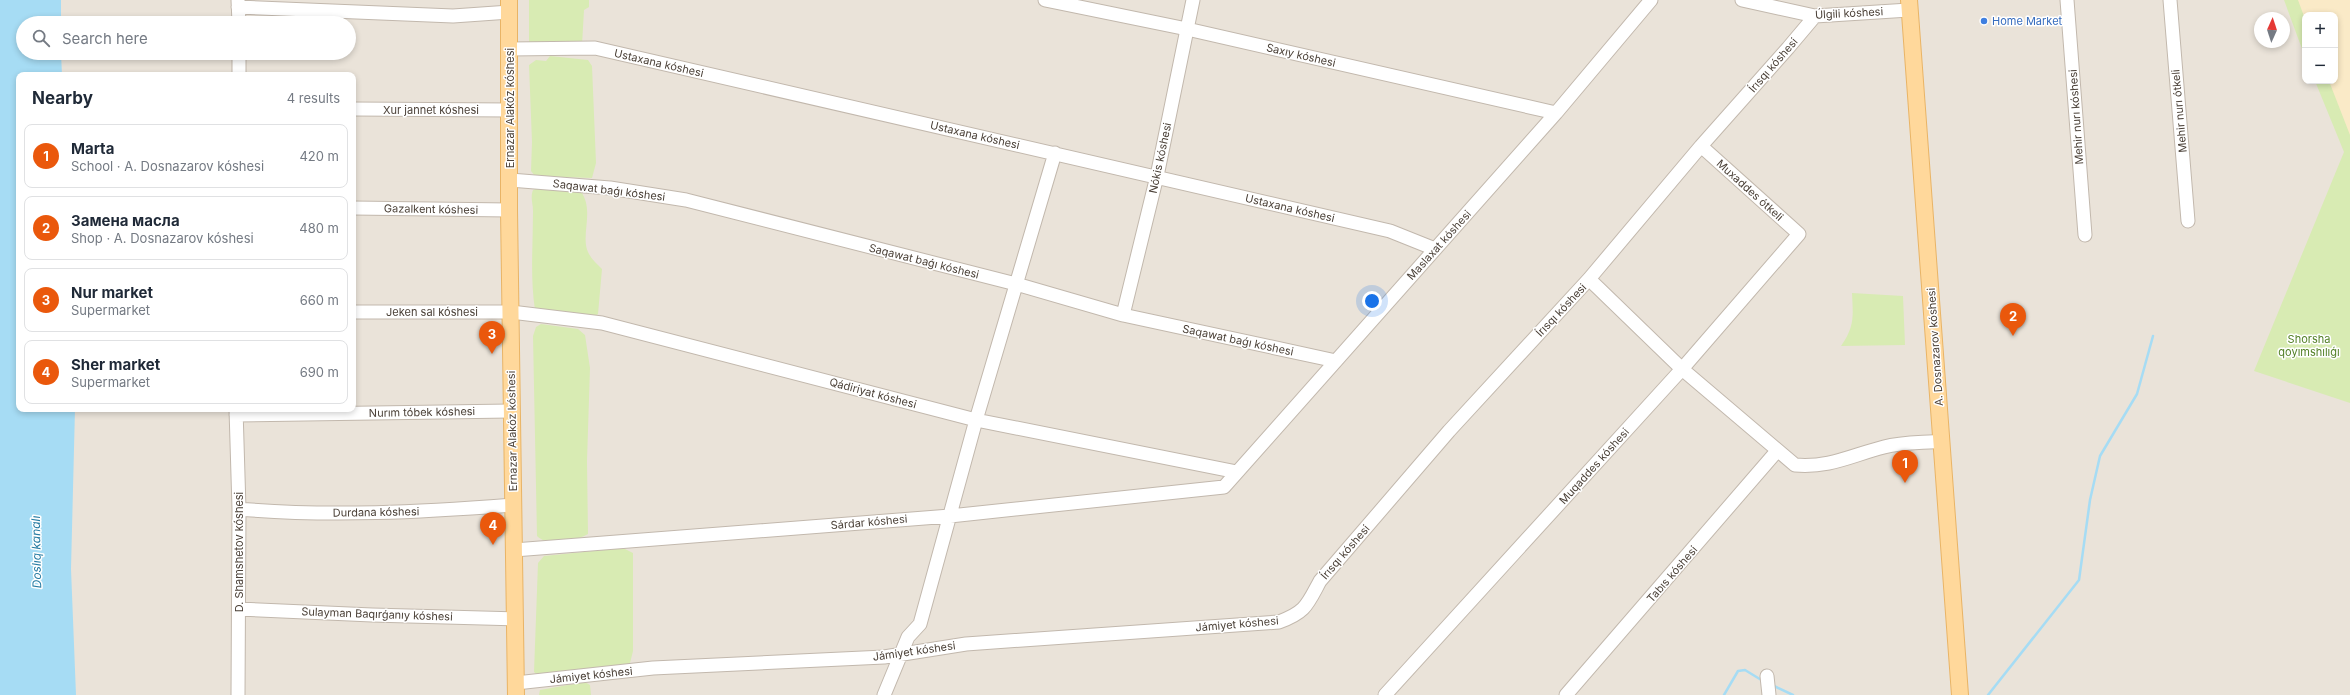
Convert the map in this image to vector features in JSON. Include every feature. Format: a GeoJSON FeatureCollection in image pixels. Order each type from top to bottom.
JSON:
{"type":"FeatureCollection","features":[{"type":"Feature","properties":{"kind":"main road","name":"A. Dosnazarov kóshesi"},"geometry":{"type":"LineString","coordinates":[[1909,5],[1960,695]]}},
{"type":"Feature","properties":{"kind":"main road","name":"Ernazar Alakóz kóshesi"},"geometry":{"type":"LineString","coordinates":[[510,6],[509,210],[516,689]]}},
{"type":"Feature","properties":{"kind":"street","name":"Saxıy kóshesi"},"geometry":{"type":"LineString","coordinates":[[1045,0],[1187,29],[1556,113]]}},
{"type":"Feature","properties":{"kind":"street","name":"Nókis kóshesi"},"geometry":{"type":"LineString","coordinates":[[1123,315],[1156,176],[1193,0]]}},
{"type":"Feature","properties":{"kind":"street","name":"Maslaxat kóshesi"},"geometry":{"type":"LineString","coordinates":[[1224,487],[1556,113],[1651,0]]}},
{"type":"Feature","properties":{"kind":"street","name":"Úlgili kóshesi"},"geometry":{"type":"LineString","coordinates":[[1742,0],[1815,16],[1909,5]]}},
{"type":"Feature","properties":{"kind":"street","name":"Mehir nurı kóshesi"},"geometry":{"type":"LineString","coordinates":[[2067,0],[2085,234]]}},
{"type":"Feature","properties":{"kind":"street","name":"Mehir nurı ótkeli"},"geometry":{"type":"LineString","coordinates":[[2170,0],[2188,221]]}},
{"type":"Feature","properties":{"kind":"street"},"geometry":{"type":"LineString","coordinates":[[238,16],[238,3],[453,16],[510,6]]}},
{"type":"Feature","properties":{"kind":"street","name":"Írısqı kóshesi"},"geometry":{"type":"LineString","coordinates":[[1307,604],[1320,581],[1449,431],[1589,279],[1700,146],[1815,16]]}},
{"type":"Feature","properties":{"kind":"street","name":"Ustaxana kóshesi"},"geometry":{"type":"LineString","coordinates":[[510,49],[595,48],[1390,231],[1435,249]]}},
{"type":"Feature","properties":{"kind":"street"},"geometry":{"type":"LineString","coordinates":[[239,60],[239,72]]}},
{"type":"Feature","properties":{"kind":"street","name":"Xur jannet kóshesi"},"geometry":{"type":"LineString","coordinates":[[356,109],[510,110]]}},
{"type":"Feature","properties":{"kind":"street","name":"Muxaddes ótkeli"},"geometry":{"type":"LineString","coordinates":[[1700,146],[1799,234]]}},
{"type":"Feature","properties":{"kind":"street"},"geometry":{"type":"LineString","coordinates":[[884,695],[900,653],[908,637],[920,624],[976,420],[1055,153]]}},
{"type":"Feature","properties":{"kind":"street","name":"Saqawat baǵı kóshesi"},"geometry":{"type":"LineString","coordinates":[[510,180],[610,188],[686,200],[1016,284],[1123,315],[1336,361]]}},
{"type":"Feature","properties":{"kind":"street","name":"Gazalkent kóshesi"},"geometry":{"type":"LineString","coordinates":[[356,208],[509,210]]}},
{"type":"Feature","properties":{"kind":"street","name":"Muqaddes kóshesi"},"geometry":{"type":"LineString","coordinates":[[1385,695],[1682,369],[1799,234]]}},
{"type":"Feature","properties":{"kind":"street"},"geometry":{"type":"LineString","coordinates":[[1589,279],[1682,369],[1777,451],[1796,465],[1812,467],[1831,464],[1886,447],[1942,441]]}},
{"type":"Feature","properties":{"kind":"street","name":"Jeken sal kóshesi"},"geometry":{"type":"LineString","coordinates":[[356,312],[511,312]]}},
{"type":"Feature","properties":{"kind":"street","name":"Qádiriyat kóshesi"},"geometry":{"type":"LineString","coordinates":[[511,312],[602,323],[976,420],[1237,472]]}},
{"type":"Feature","properties":{"kind":"street","name":"Nurım tóbek kóshesi"},"geometry":{"type":"LineString","coordinates":[[356,412],[512,411]]}},
{"type":"Feature","properties":{"kind":"street","name":"D. Shamshetov kóshesi"},"geometry":{"type":"LineString","coordinates":[[236,412],[239,509],[238,695]]}},
{"type":"Feature","properties":{"kind":"street","name":"Tabıs kóshesi"},"geometry":{"type":"LineString","coordinates":[[1566,695],[1777,451]]}},
{"type":"Feature","properties":{"kind":"street","name":"Sárdar kóshesi"},"geometry":{"type":"LineString","coordinates":[[514,550],[950,516],[1224,487]]}},
{"type":"Feature","properties":{"kind":"street","name":"Durdana kóshesi"},"geometry":{"type":"LineString","coordinates":[[239,509],[294,514],[434,511],[513,505]]}},
{"type":"Feature","properties":{"kind":"street","name":"Jámiyet kóshesi"},"geometry":{"type":"LineString","coordinates":[[516,689],[653,668],[884,657],[900,653],[966,644],[1278,622],[1297,616],[1307,604]]}},
{"type":"Feature","properties":{"kind":"street","name":"Sulayman Baqırǵanıy kóshesi"},"geometry":{"type":"LineString","coordinates":[[239,609],[515,619]]}},
{"type":"Feature","properties":{"kind":"street"},"geometry":{"type":"LineString","coordinates":[[1767,676],[1769,695]]}},
{"type":"Feature","properties":{"kind":"shaded area"},"geometry":{"type":"Polygon","coordinates":[[[12,0],[2350,0],[2350,695],[0,695],[0,410],[16,410],[16,412],[356,412],[356,72],[19,72],[18,60],[356,60],[356,16],[16,16],[16,43],[12,0]]]}},
{"type":"Feature","properties":{"kind":"green space"},"geometry":{"type":"Polygon","coordinates":[[[529,0],[589,0],[589,7],[584,10],[582,45],[529,43],[529,0]]]}},
{"type":"Feature","properties":{"kind":"green space","name":"Shorsha qoyımshılıǵı"},"geometry":{"type":"Polygon","coordinates":[[[2284,0],[2350,0],[2350,403],[2254,371],[2344,152],[2316,84],[2338,84],[2338,12],[2302,12],[2302,49],[2290,16],[2290,12],[2288,12],[2284,0]]]}},
{"type":"Feature","properties":{"kind":"green space"},"geometry":{"type":"Polygon","coordinates":[[[550,56],[588,60],[592,66],[596,163],[592,178],[535,176],[531,171],[532,142],[529,65],[536,60],[546,61],[550,56]]]}},
{"type":"Feature","properties":{"kind":"green space"},"geometry":{"type":"Polygon","coordinates":[[[539,188],[579,189],[584,197],[587,213],[586,245],[591,257],[602,269],[598,314],[592,318],[535,310],[532,273],[532,196],[533,190],[539,188]]]}},
{"type":"Feature","properties":{"kind":"green space"},"geometry":{"type":"Polygon","coordinates":[[[1852,293],[1903,296],[1905,345],[1841,346],[1851,327],[1853,308],[1852,293]]]}},
{"type":"Feature","properties":{"kind":"green space"},"geometry":{"type":"Polygon","coordinates":[[[541,324],[578,329],[585,335],[590,368],[587,461],[588,534],[569,541],[555,543],[542,540],[537,536],[533,336],[536,327],[541,324]]]}},
{"type":"Feature","properties":{"kind":"green space"},"geometry":{"type":"Polygon","coordinates":[[[623,548],[633,553],[633,651],[630,663],[624,669],[539,676],[534,672],[538,563],[544,556],[623,548]]]}},
{"type":"Feature","properties":{"kind":"green space"},"geometry":{"type":"Polygon","coordinates":[[[585,682],[590,685],[591,695],[539,695],[540,690],[585,682]]]}},
{"type":"Feature","properties":{"kind":"sand"},"geometry":{"type":"Polygon","coordinates":[[[2298,0],[2350,0],[2350,135],[2330,84],[2338,84],[2338,12],[2302,12],[2298,0]]]}},
{"type":"Feature","properties":{"kind":"water","name":"Doslıq kanalı"},"geometry":{"type":"Polygon","coordinates":[[[0,0],[61,0],[61,16],[16,16],[16,60],[61,60],[62,72],[16,72],[16,412],[75,412],[71,569],[76,695],[0,695],[0,0]]]}},
{"type":"Feature","properties":{"kind":"waterway"},"geometry":{"type":"LineString","coordinates":[[1988,695],[2079,580],[2090,500],[2100,456],[2137,394],[2153,336]]}},
{"type":"Feature","properties":{"kind":"waterway"},"geometry":{"type":"LineString","coordinates":[[1724,695],[1738,671],[1745,670],[1763,681]]}},
{"type":"Feature","properties":{"kind":"waterway"},"geometry":{"type":"LineString","coordinates":[[1772,685],[1793,695]]}},
{"type":"Feature","properties":{"kind":"place","name":"Home Market"},"geometry":{"type":"Point","coordinates":[1984,21]}},
{"type":"Feature","properties":{"kind":"place","name":"Замена масла"},"geometry":{"type":"Point","coordinates":[2013,336]}},
{"type":"Feature","properties":{"kind":"place","name":"Nur market"},"geometry":{"type":"Point","coordinates":[492,354]}},
{"type":"Feature","properties":{"kind":"place","name":"Marta"},"geometry":{"type":"Point","coordinates":[1905,483]}},
{"type":"Feature","properties":{"kind":"place","name":"Sher market"},"geometry":{"type":"Point","coordinates":[493,545]}}]}
